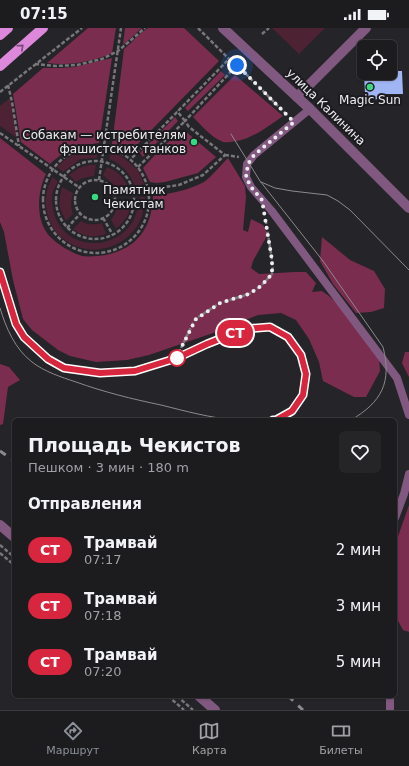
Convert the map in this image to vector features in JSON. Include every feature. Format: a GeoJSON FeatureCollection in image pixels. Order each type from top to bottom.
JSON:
{"type":"FeatureCollection","features":[{"type":"Feature","properties":{"kind":"main road"},"geometry":{"type":"LineString","coordinates":[[0,36],[8,28]]}},
{"type":"Feature","properties":{"kind":"main road"},"geometry":{"type":"LineString","coordinates":[[0,66],[43,28]]}},
{"type":"Feature","properties":{"kind":"street","name":"улица Калинина"},"geometry":{"type":"LineString","coordinates":[[222,28],[310,109],[409,208]]}},
{"type":"Feature","properties":{"kind":"street"},"geometry":{"type":"LineString","coordinates":[[297,97],[366,28]]}},
{"type":"Feature","properties":{"kind":"street"},"geometry":{"type":"LineString","coordinates":[[0,525],[12,535]]}},
{"type":"Feature","properties":{"kind":"street"},"geometry":{"type":"LineString","coordinates":[[201,698],[215,710]]}},
{"type":"Feature","properties":{"kind":"lane"},"geometry":{"type":"LineString","coordinates":[[310,109],[254,155],[248,164],[246,177],[251,187],[285,229],[397,378],[409,414]]}},
{"type":"Feature","properties":{"kind":"lane"},"geometry":{"type":"LineString","coordinates":[[397,513],[409,474]]}},
{"type":"Feature","properties":{"kind":"lane"},"geometry":{"type":"LineString","coordinates":[[390,698],[390,710]]}},
{"type":"Feature","properties":{"kind":"path"},"geometry":{"type":"LineString","coordinates":[[0,92],[82,28]]}},
{"type":"Feature","properties":{"kind":"path"},"geometry":{"type":"LineString","coordinates":[[99,180],[121,28]]}},
{"type":"Feature","properties":{"kind":"path"},"geometry":{"type":"LineString","coordinates":[[35,64],[56,66],[77,65],[102,59],[118,51],[145,28]]}},
{"type":"Feature","properties":{"kind":"path"},"geometry":{"type":"LineString","coordinates":[[198,28],[294,122]]}},
{"type":"Feature","properties":{"kind":"path"},"geometry":{"type":"LineString","coordinates":[[262,34],[268,28]]}},
{"type":"Feature","properties":{"kind":"path"},"geometry":{"type":"LineString","coordinates":[[131,159],[229,59]]}},
{"type":"Feature","properties":{"kind":"path"},"geometry":{"type":"LineString","coordinates":[[138,167],[185,121],[237,65]]}},
{"type":"Feature","properties":{"kind":"path"},"geometry":{"type":"LineString","coordinates":[[8,85],[19,146]]}},
{"type":"Feature","properties":{"kind":"path"},"geometry":{"type":"LineString","coordinates":[[114,195],[132,188],[142,190],[179,185],[203,175],[226,155],[189,126],[177,112]]}},
{"type":"Feature","properties":{"kind":"path"},"geometry":{"type":"LineString","coordinates":[[0,133],[80,188]]}},
{"type":"Feature","properties":{"kind":"path"},"geometry":{"type":"LineString","coordinates":[[94,146],[118,151],[131,159],[145,178],[150,199],[149,209],[137,235],[130,242],[113,251],[94,254],[75,249],[58,238],[47,223],[42,204],[44,185],[52,169],[60,160],[76,150],[94,146]]}},
{"type":"Feature","properties":{"kind":"path"},"geometry":{"type":"LineString","coordinates":[[93,161],[101,162],[108,163],[121,170],[130,181],[135,201],[132,215],[124,227],[113,235],[100,239],[86,238],[67,228],[62,222],[57,208],[57,192],[64,177],[76,166],[93,161]]}},
{"type":"Feature","properties":{"kind":"path"},"geometry":{"type":"LineString","coordinates":[[99,180],[109,185],[115,201],[112,211],[108,216],[97,220],[91,220],[80,214],[77,209],[75,204],[76,192],[88,182],[99,180]]}},
{"type":"Feature","properties":{"kind":"path"},"geometry":{"type":"LineString","coordinates":[[181,348],[196,319],[220,303],[249,294],[261,286],[272,274],[272,260],[262,200]]}},
{"type":"Feature","properties":{"kind":"path"},"geometry":{"type":"LineString","coordinates":[[67,228],[80,214]]}},
{"type":"Feature","properties":{"kind":"path"},"geometry":{"type":"LineString","coordinates":[[103,218],[113,235]]}},
{"type":"Feature","properties":{"kind":"path"},"geometry":{"type":"LineString","coordinates":[[0,545],[12,555]]}},
{"type":"Feature","properties":{"kind":"path"},"geometry":{"type":"LineString","coordinates":[[0,553],[12,563]]}},
{"type":"Feature","properties":{"kind":"path"},"geometry":{"type":"LineString","coordinates":[[170,698],[184,710]]}},
{"type":"Feature","properties":{"kind":"path"},"geometry":{"type":"LineString","coordinates":[[179,698],[193,710]]}},
{"type":"Feature","properties":{"kind":"shaded area"},"geometry":{"type":"Polygon","coordinates":[[[88,28],[116,28],[112,53],[97,59],[81,62],[64,64],[47,63],[88,28]]]}},
{"type":"Feature","properties":{"kind":"shaded area"},"geometry":{"type":"Polygon","coordinates":[[[125,28],[142,28],[123,45],[125,28]]]}},
{"type":"Feature","properties":{"kind":"shaded area"},"geometry":{"type":"Polygon","coordinates":[[[148,28],[184,28],[219,61],[129,153],[112,144],[124,49],[148,28]]]}},
{"type":"Feature","properties":{"kind":"shaded area"},"geometry":{"type":"Polygon","coordinates":[[[272,28],[325,28],[299,54],[272,28]]]}},
{"type":"Feature","properties":{"kind":"shaded area"},"geometry":{"type":"Polygon","coordinates":[[[112,58],[99,143],[73,149],[61,155],[50,164],[21,142],[13,94],[43,68],[74,67],[112,58]]]}},
{"type":"Feature","properties":{"kind":"shaded area"},"geometry":{"type":"Polygon","coordinates":[[[221,71],[225,75],[188,111],[185,108],[221,71]]]}},
{"type":"Feature","properties":{"kind":"shaded area"},"geometry":{"type":"Polygon","coordinates":[[[235,75],[283,116],[264,129],[244,139],[222,142],[210,134],[193,117],[235,75]]]}},
{"type":"Feature","properties":{"kind":"shaded area"},"geometry":{"type":"Polygon","coordinates":[[[10,98],[17,138],[0,126],[0,106],[10,98]]]}},
{"type":"Feature","properties":{"kind":"shaded area"},"geometry":{"type":"Polygon","coordinates":[[[175,117],[178,121],[143,157],[140,153],[175,117]]]}},
{"type":"Feature","properties":{"kind":"shaded area"},"geometry":{"type":"Polygon","coordinates":[[[184,130],[216,157],[198,173],[165,182],[150,182],[143,168],[163,146],[184,130]]]}},
{"type":"Feature","properties":{"kind":"shaded area"},"geometry":{"type":"Polygon","coordinates":[[[0,138],[46,174],[41,187],[39,202],[42,224],[52,239],[67,249],[82,256],[106,255],[127,247],[135,241],[146,226],[150,217],[153,196],[179,191],[204,182],[228,158],[245,186],[246,197],[243,230],[248,232],[251,219],[263,225],[268,234],[253,261],[251,268],[259,274],[306,272],[316,283],[312,292],[322,291],[348,314],[379,357],[380,371],[366,397],[354,397],[323,381],[319,362],[309,339],[296,320],[281,313],[258,315],[216,332],[149,355],[127,360],[96,362],[70,356],[58,350],[32,330],[23,319],[13,280],[4,232],[0,222],[0,138]]]}},
{"type":"Feature","properties":{"kind":"shaded area"},"geometry":{"type":"Polygon","coordinates":[[[88,150],[98,150],[97,158],[81,159],[63,172],[57,167],[71,156],[88,150]]]}},
{"type":"Feature","properties":{"kind":"shaded area"},"geometry":{"type":"Polygon","coordinates":[[[112,150],[138,170],[144,184],[135,187],[125,170],[109,159],[112,150]]]}},
{"type":"Feature","properties":{"kind":"shaded area"},"geometry":{"type":"Polygon","coordinates":[[[88,165],[96,165],[94,176],[76,182],[69,175],[79,168],[88,165]]]}},
{"type":"Feature","properties":{"kind":"shaded area"},"geometry":{"type":"Polygon","coordinates":[[[107,167],[120,175],[129,188],[119,191],[103,175],[107,167]]]}},
{"type":"Feature","properties":{"kind":"shaded area"},"geometry":{"type":"Polygon","coordinates":[[[53,177],[58,182],[54,188],[52,198],[57,222],[65,232],[76,239],[88,243],[100,243],[113,239],[124,232],[133,221],[140,197],[145,197],[143,212],[137,225],[128,236],[117,244],[104,249],[90,249],[76,246],[62,238],[53,228],[49,220],[46,206],[47,191],[53,177]]]}},
{"type":"Feature","properties":{"kind":"shaded area"},"geometry":{"type":"Polygon","coordinates":[[[62,187],[73,193],[71,208],[73,214],[66,221],[61,212],[60,204],[62,187]]]}},
{"type":"Feature","properties":{"kind":"shaded area"},"geometry":{"type":"Polygon","coordinates":[[[120,200],[131,200],[131,205],[129,213],[116,229],[111,220],[120,200]]]}},
{"type":"Feature","properties":{"kind":"shaded area"},"geometry":{"type":"Polygon","coordinates":[[[81,221],[91,224],[102,223],[106,234],[93,236],[81,234],[73,229],[81,221]]]}},
{"type":"Feature","properties":{"kind":"shaded area"},"geometry":{"type":"Polygon","coordinates":[[[322,237],[350,260],[374,271],[385,289],[384,308],[371,312],[356,313],[333,284],[320,261],[322,237]]]}},
{"type":"Feature","properties":{"kind":"shaded area"},"geometry":{"type":"Polygon","coordinates":[[[405,352],[409,352],[409,377],[402,363],[405,352]]]}},
{"type":"Feature","properties":{"kind":"shaded area"},"geometry":{"type":"Polygon","coordinates":[[[0,364],[9,367],[20,380],[8,387],[3,424],[0,425],[0,364]]]}},
{"type":"Feature","properties":{"kind":"shaded area"},"geometry":{"type":"Polygon","coordinates":[[[409,505],[409,632],[403,630],[397,619],[397,539],[409,505]]]}},
{"type":"Feature","properties":{"kind":"building"},"geometry":{"type":"Polygon","coordinates":[[[397,71],[402,71],[403,94],[380,94],[380,99],[366,100],[364,80],[397,80],[397,71]]]}},
{"type":"Feature","properties":{"kind":"tram line"},"geometry":{"type":"LineString","coordinates":[[231,134],[260,181],[323,261],[383,347],[386,371],[382,390],[370,406],[354,418]]}},
{"type":"Feature","properties":{"kind":"tram line"},"geometry":{"type":"LineString","coordinates":[[261,182],[275,188],[327,195],[338,201],[350,210],[409,270]]}},
{"type":"Feature","properties":{"kind":"tram line"},"geometry":{"type":"LineString","coordinates":[[0,272],[16,324],[24,337],[48,359],[64,368],[100,373],[135,371],[177,358],[245,329],[270,327],[288,337],[301,355],[306,374],[303,395],[292,411],[280,418]]}},
{"type":"Feature","properties":{"kind":"tram line","name":"СТ"},"geometry":{"type":"LineString","coordinates":[[0,272],[16,324],[24,337],[48,359],[64,368],[100,373],[135,371],[177,358],[245,329],[270,327],[288,337],[301,355],[306,374],[303,395],[292,411],[280,418]]}},
{"type":"Feature","properties":{"kind":"tram line"},"geometry":{"type":"LineString","coordinates":[[0,308],[12,338],[26,357],[37,366],[59,376],[118,395],[217,418]]}},
{"type":"Feature","properties":{"kind":"railway"},"geometry":{"type":"LineString","coordinates":[[0,451],[12,460]]}},
{"type":"Feature","properties":{"kind":"railway"},"geometry":{"type":"LineString","coordinates":[[290,698],[303,710]]}},
{"type":"Feature","properties":{"kind":"place","name":"Magic Sun"},"geometry":{"type":"Point","coordinates":[370,87]}},
{"type":"Feature","properties":{"kind":"place","name":"Собакам — истребителям фашистских танков"},"geometry":{"type":"Point","coordinates":[194,142]}},
{"type":"Feature","properties":{"kind":"place","name":"Памятник Чекистам"},"geometry":{"type":"Point","coordinates":[95,197]}},
{"type":"Feature","properties":{"kind":"route"},"geometry":{"type":"LineString","coordinates":[[177,358],[196,319],[220,303],[249,294],[261,286],[272,274],[272,260],[262,200],[251,187],[246,177],[248,164],[254,155],[294,122],[237,65]]}}]}
